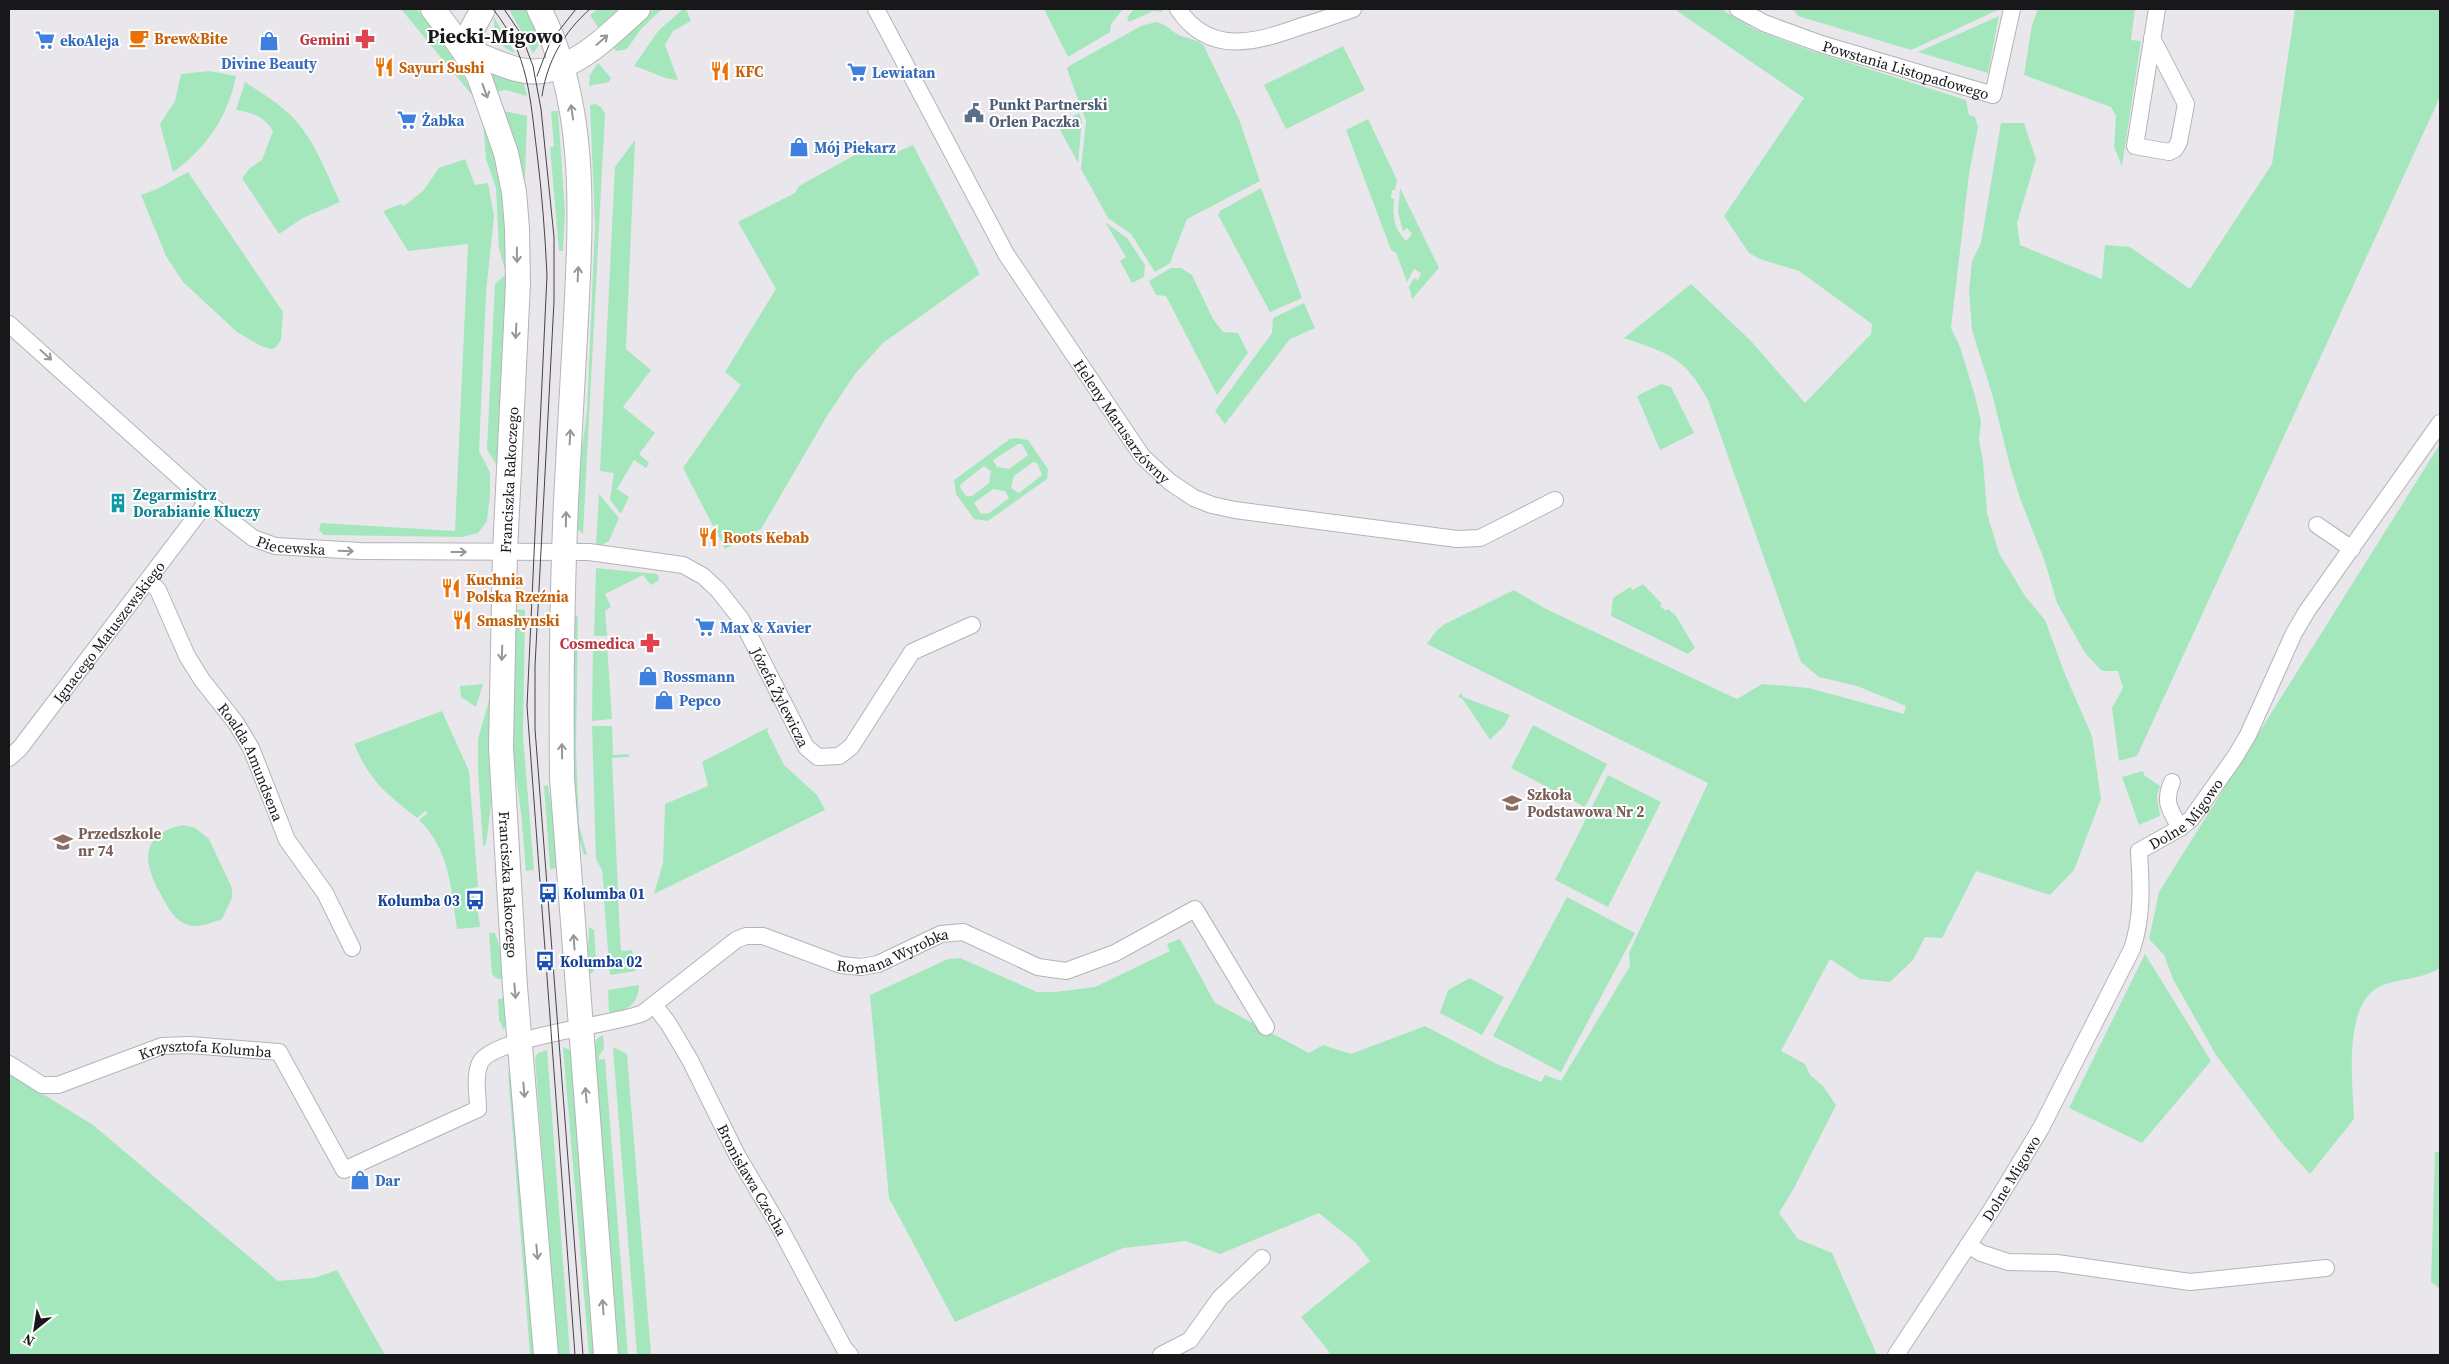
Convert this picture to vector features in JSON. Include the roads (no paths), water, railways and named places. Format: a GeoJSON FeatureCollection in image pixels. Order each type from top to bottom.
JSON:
{"type":"FeatureCollection","features":[{"type":"Feature","properties":{"kind":"main road","name":"Franciszka Rakoczego"},"geometry":{"type":"LineString","coordinates":[[433,9],[462,48],[479,76],[506,153],[514,192],[518,282],[505,552],[501,747],[520,1041],[546,1355]]}},
{"type":"Feature","properties":{"kind":"main road"},"geometry":{"type":"LineString","coordinates":[[483,9],[462,48],[521,70],[538,71],[563,66],[595,46],[638,9]]}},
{"type":"Feature","properties":{"kind":"main road"},"geometry":{"type":"LineString","coordinates":[[539,9],[563,66],[579,170],[580,254],[565,552],[561,694],[562,778],[606,1355]]}},
{"type":"Feature","properties":{"kind":"street","name":"Heleny Marusarzówny"},"geometry":{"type":"LineString","coordinates":[[876,9],[1006,254],[1142,456],[1170,482],[1194,498],[1235,510],[1457,539],[1480,538],[1555,500]]}},
{"type":"Feature","properties":{"kind":"street"},"geometry":{"type":"LineString","coordinates":[[1178,9],[1190,24],[1221,40],[1239,43],[1263,40],[1353,9]]}},
{"type":"Feature","properties":{"kind":"street","name":"Powstania Listopadowego"},"geometry":{"type":"LineString","coordinates":[[1738,9],[1764,23],[1820,44],[1993,95],[2012,9]]}},
{"type":"Feature","properties":{"kind":"street"},"geometry":{"type":"LineString","coordinates":[[2152,38],[2186,104],[2180,142],[2175,149],[2168,152],[2135,146],[2152,38],[2157,9]]}},
{"type":"Feature","properties":{"kind":"street","name":"Piecewska"},"geometry":{"type":"LineString","coordinates":[[9,324],[207,502],[253,538],[275,546],[360,551],[565,552]]}},
{"type":"Feature","properties":{"kind":"street","name":"Dolne Migowo"},"geometry":{"type":"LineString","coordinates":[[1896,1355],[2041,1128],[2132,949],[2137,934],[2141,906],[2139,851],[2180,828],[2191,819],[2235,757],[2248,735],[2294,633],[2307,611],[2440,423]]}},
{"type":"Feature","properties":{"kind":"street","name":"Ignacego Matuszewskiego"},"geometry":{"type":"LineString","coordinates":[[9,758],[20,748],[207,502]]}},
{"type":"Feature","properties":{"kind":"street"},"geometry":{"type":"LineString","coordinates":[[2316,525],[2352,549]]}},
{"type":"Feature","properties":{"kind":"street","name":"Józefa Żylewicza"},"geometry":{"type":"LineString","coordinates":[[565,552],[618,555],[683,565],[703,576],[718,590],[741,619],[806,747],[818,757],[839,756],[851,747],[912,652],[972,625]]}},
{"type":"Feature","properties":{"kind":"street","name":"Roalda Amundsena"},"geometry":{"type":"LineString","coordinates":[[148,580],[158,590],[187,656],[202,680],[236,723],[251,748],[287,840],[325,893],[352,948]]}},
{"type":"Feature","properties":{"kind":"street"},"geometry":{"type":"LineString","coordinates":[[2172,782],[2167,794],[2167,801],[2180,828]]}},
{"type":"Feature","properties":{"kind":"street","name":"Romana Wyrobka"},"geometry":{"type":"LineString","coordinates":[[581,1026],[630,1018],[654,1005],[736,940],[746,936],[763,936],[840,965],[861,967],[878,964],[941,934],[963,932],[1038,967],[1066,971],[1115,953],[1195,909],[1266,1027]]}},
{"type":"Feature","properties":{"kind":"street","name":"Bronisława Czecha"},"geometry":{"type":"LineString","coordinates":[[654,1005],[668,1023],[690,1060],[737,1155],[779,1226],[844,1348],[850,1355]]}},
{"type":"Feature","properties":{"kind":"street"},"geometry":{"type":"LineString","coordinates":[[520,1041],[581,1026]]}},
{"type":"Feature","properties":{"kind":"street","name":"Krzysztofa Kolumba"},"geometry":{"type":"LineString","coordinates":[[9,1064],[42,1085],[58,1085],[162,1046],[279,1052],[344,1170],[478,1109],[477,1082],[481,1061],[486,1056],[520,1041]]}},
{"type":"Feature","properties":{"kind":"street"},"geometry":{"type":"LineString","coordinates":[[1968,1245],[1981,1253],[2008,1262],[2057,1263],[2190,1282],[2326,1268]]}},
{"type":"Feature","properties":{"kind":"street"},"geometry":{"type":"LineString","coordinates":[[1161,1355],[1190,1340],[1220,1298],[1262,1258]]}},
{"type":"Feature","properties":{"kind":"tram line"},"geometry":{"type":"LineString","coordinates":[[493,9],[514,43],[526,77],[539,168],[547,275],[527,706],[575,1355]]}},
{"type":"Feature","properties":{"kind":"tram line"},"geometry":{"type":"LineString","coordinates":[[504,9],[521,34],[533,66],[541,109],[554,237],[554,301],[535,666],[535,729],[583,1355]]}},
{"type":"Feature","properties":{"kind":"tram line"},"geometry":{"type":"LineString","coordinates":[[537,76],[550,42],[576,9]]}},
{"type":"Feature","properties":{"kind":"tram line"},"geometry":{"type":"LineString","coordinates":[[542,96],[544,83],[558,48],[572,27],[590,9]]}},
{"type":"Feature","properties":{"kind":"place","name":"Brew&Bite"},"geometry":{"type":"Point","coordinates":[139,38]}},
{"type":"Feature","properties":{"kind":"place","name":"Gemini"},"geometry":{"type":"Point","coordinates":[365,39]}},
{"type":"Feature","properties":{"kind":"place","name":"ekoAleja"},"geometry":{"type":"Point","coordinates":[45,40]}},
{"type":"Feature","properties":{"kind":"place","name":"Divine Beauty"},"geometry":{"type":"Point","coordinates":[269,41]}},
{"type":"Feature","properties":{"kind":"place","name":"Sayuri Sushi"},"geometry":{"type":"Point","coordinates":[384,67]}},
{"type":"Feature","properties":{"kind":"place","name":"KFC"},"geometry":{"type":"Point","coordinates":[720,71]}},
{"type":"Feature","properties":{"kind":"place","name":"Lewiatan"},"geometry":{"type":"Point","coordinates":[857,72]}},
{"type":"Feature","properties":{"kind":"place","name":"Punkt Partnerski Orlen Paczka"},"geometry":{"type":"Point","coordinates":[974,113]}},
{"type":"Feature","properties":{"kind":"place","name":"Żabka"},"geometry":{"type":"Point","coordinates":[407,120]}},
{"type":"Feature","properties":{"kind":"place","name":"Mój Piekarz"},"geometry":{"type":"Point","coordinates":[799,147]}},
{"type":"Feature","properties":{"kind":"place","name":"Zegarmistrz Dorabianie Kluczy"},"geometry":{"type":"Point","coordinates":[118,503]}},
{"type":"Feature","properties":{"kind":"place","name":"Roots Kebab"},"geometry":{"type":"Point","coordinates":[708,537]}},
{"type":"Feature","properties":{"kind":"place","name":"Kuchnia Polska Rzeźnia"},"geometry":{"type":"Point","coordinates":[451,588]}},
{"type":"Feature","properties":{"kind":"place","name":"Smashynski"},"geometry":{"type":"Point","coordinates":[462,620]}},
{"type":"Feature","properties":{"kind":"place","name":"Max & Xavier"},"geometry":{"type":"Point","coordinates":[705,627]}},
{"type":"Feature","properties":{"kind":"place","name":"Cosmedica"},"geometry":{"type":"Point","coordinates":[650,643]}},
{"type":"Feature","properties":{"kind":"place","name":"Rossmann"},"geometry":{"type":"Point","coordinates":[648,676]}},
{"type":"Feature","properties":{"kind":"place","name":"Pepco"},"geometry":{"type":"Point","coordinates":[664,700]}},
{"type":"Feature","properties":{"kind":"place","name":"Szkoła Podstawowa Nr 2"},"geometry":{"type":"Point","coordinates":[1512,803]}},
{"type":"Feature","properties":{"kind":"place","name":"Przedszkole nr 74"},"geometry":{"type":"Point","coordinates":[63,842]}},
{"type":"Feature","properties":{"kind":"place","name":"Kolumba 01"},"geometry":{"type":"Point","coordinates":[548,893]}},
{"type":"Feature","properties":{"kind":"place","name":"Kolumba 03"},"geometry":{"type":"Point","coordinates":[475,900]}},
{"type":"Feature","properties":{"kind":"place","name":"Kolumba 02"},"geometry":{"type":"Point","coordinates":[545,961]}},
{"type":"Feature","properties":{"kind":"place","name":"Dar"},"geometry":{"type":"Point","coordinates":[360,1180]}},
{"type":"Feature","properties":{"kind":"district","name":"Piecki-Migowo"},"geometry":{"type":"Point","coordinates":[495,36]}}]}
